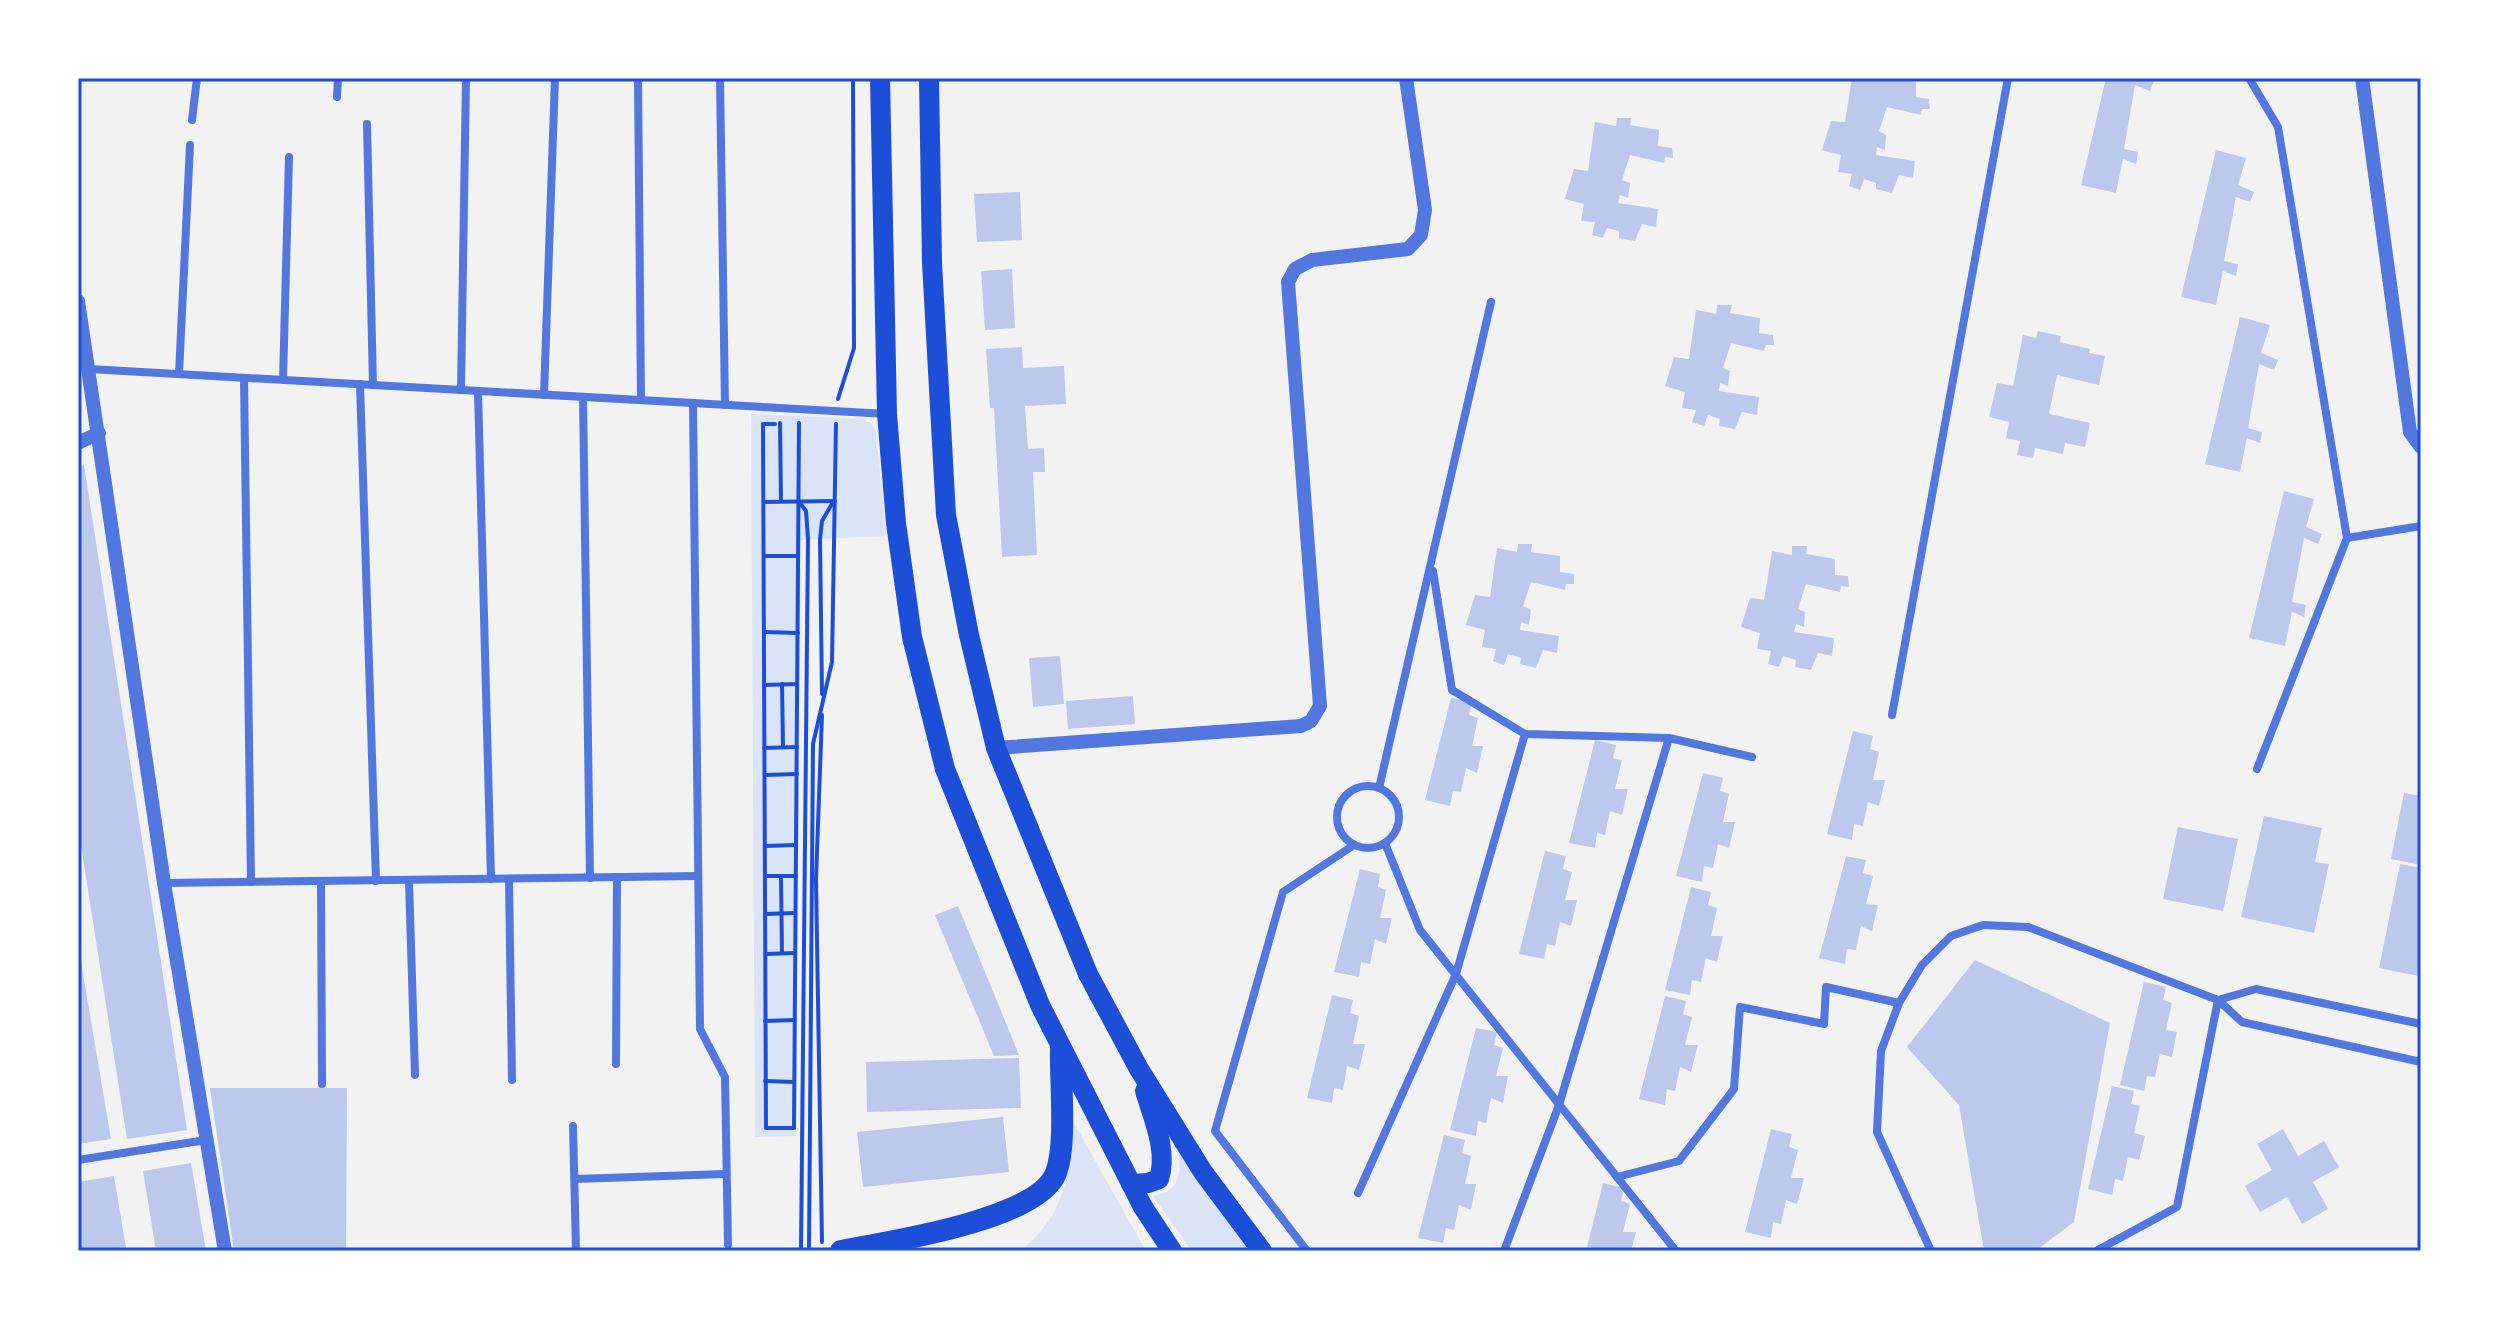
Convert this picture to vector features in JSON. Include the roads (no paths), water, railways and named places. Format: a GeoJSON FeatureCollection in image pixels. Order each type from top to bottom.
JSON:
{"type":"FeatureCollection","features":[{"type":"Feature","properties":{"kind":"highway"},"geometry":{"type":"LineString","coordinates":[[841,1251],[980,1221],[1037,1196],[1056,1175],[1060,1152],[1061,1049]]}},
{"type":"Feature","properties":{"kind":"main road"},"geometry":{"type":"LineString","coordinates":[[880,78],[887,414],[896,523],[912,637],[945,769],[1040,1005],[1131,1184],[1172,1251]]}},
{"type":"Feature","properties":{"kind":"main road"},"geometry":{"type":"LineString","coordinates":[[929,78],[932,263],[946,515],[969,635],[996,748],[1088,974],[1139,1069],[1203,1172],[1262,1251]]}},
{"type":"Feature","properties":{"kind":"main road"},"geometry":{"type":"LineString","coordinates":[[1131,1184],[1159,1179],[1163,1167],[1139,1069]]}},
{"type":"Feature","properties":{"kind":"street"},"geometry":{"type":"LineString","coordinates":[[192,120],[197,78]]}},
{"type":"Feature","properties":{"kind":"street"},"geometry":{"type":"LineString","coordinates":[[337,97],[338,78]]}},
{"type":"Feature","properties":{"kind":"street"},"geometry":{"type":"LineString","coordinates":[[461,390],[466,78]]}},
{"type":"Feature","properties":{"kind":"street"},"geometry":{"type":"LineString","coordinates":[[544,395],[555,78]]}},
{"type":"Feature","properties":{"kind":"street"},"geometry":{"type":"LineString","coordinates":[[638,78],[641,400]]}},
{"type":"Feature","properties":{"kind":"street"},"geometry":{"type":"LineString","coordinates":[[720,78],[725,405]]}},
{"type":"Feature","properties":{"kind":"street"},"geometry":{"type":"LineString","coordinates":[[996,748],[1301,726],[1311,721],[1320,706],[1288,282],[1295,269],[1312,260],[1408,249],[1421,235],[1425,210],[1406,78]]}},
{"type":"Feature","properties":{"kind":"street"},"geometry":{"type":"LineString","coordinates":[[1892,715],[2008,78]]}},
{"type":"Feature","properties":{"kind":"street"},"geometry":{"type":"LineString","coordinates":[[2249,78],[2278,127],[2347,538],[2257,769]]}},
{"type":"Feature","properties":{"kind":"street"},"geometry":{"type":"LineString","coordinates":[[2362,78],[2410,432],[2420,446]]}},
{"type":"Feature","properties":{"kind":"street"},"geometry":{"type":"LineString","coordinates":[[367,124],[373,385]]}},
{"type":"Feature","properties":{"kind":"street"},"geometry":{"type":"LineString","coordinates":[[179,374],[190,145]]}},
{"type":"Feature","properties":{"kind":"street"},"geometry":{"type":"LineString","coordinates":[[283,380],[289,157]]}},
{"type":"Feature","properties":{"kind":"street"},"geometry":{"type":"LineString","coordinates":[[78,301],[164,883],[225,1251]]}},
{"type":"Feature","properties":{"kind":"street"},"geometry":{"type":"LineString","coordinates":[[1379,788],[1491,302]]}},
{"type":"Feature","properties":{"kind":"street"},"geometry":{"type":"LineString","coordinates":[[89,369],[887,414]]}},
{"type":"Feature","properties":{"kind":"street"},"geometry":{"type":"LineString","coordinates":[[244,378],[251,882]]}},
{"type":"Feature","properties":{"kind":"street"},"geometry":{"type":"LineString","coordinates":[[360,384],[376,881]]}},
{"type":"Feature","properties":{"kind":"street"},"geometry":{"type":"LineString","coordinates":[[478,391],[491,879]]}},
{"type":"Feature","properties":{"kind":"street"},"geometry":{"type":"LineString","coordinates":[[583,397],[590,878]]}},
{"type":"Feature","properties":{"kind":"street"},"geometry":{"type":"LineString","coordinates":[[693,403],[700,1029],[725,1077],[728,1245]]}},
{"type":"Feature","properties":{"kind":"street"},"geometry":{"type":"LineString","coordinates":[[78,443],[99,433]]}},
{"type":"Feature","properties":{"kind":"street"},"geometry":{"type":"LineString","coordinates":[[2347,538],[2421,526]]}},
{"type":"Feature","properties":{"kind":"street"},"geometry":{"type":"LineString","coordinates":[[1432,566],[1452,690],[1525,734],[1669,738],[1752,757]]}},
{"type":"Feature","properties":{"kind":"street"},"geometry":{"type":"LineString","coordinates":[[1358,1193],[1456,974],[1525,734]]}},
{"type":"Feature","properties":{"kind":"street"},"geometry":{"type":"LineString","coordinates":[[1504,1251],[1559,1105],[1669,738]]}},
{"type":"Feature","properties":{"kind":"street"},"geometry":{"type":"LineString","coordinates":[[1307,1251],[1215,1131],[1283,892],[1354,845],[1375,847],[1393,836],[1399,817],[1394,799],[1379,788],[1360,787],[1352,791],[1339,808],[1340,829],[1354,845]]}},
{"type":"Feature","properties":{"kind":"street"},"geometry":{"type":"LineString","coordinates":[[1385,843],[1420,930],[1676,1251]]}},
{"type":"Feature","properties":{"kind":"street"},"geometry":{"type":"LineString","coordinates":[[164,883],[698,876]]}},
{"type":"Feature","properties":{"kind":"street"},"geometry":{"type":"LineString","coordinates":[[616,1064],[617,877]]}},
{"type":"Feature","properties":{"kind":"street"},"geometry":{"type":"LineString","coordinates":[[509,879],[512,1080]]}},
{"type":"Feature","properties":{"kind":"street"},"geometry":{"type":"LineString","coordinates":[[409,880],[415,1075]]}},
{"type":"Feature","properties":{"kind":"street"},"geometry":{"type":"LineString","coordinates":[[321,881],[322,1084]]}},
{"type":"Feature","properties":{"kind":"street"},"geometry":{"type":"LineString","coordinates":[[1931,1251],[1877,1132],[1881,1051],[1899,1003],[1922,965],[1951,936],[1983,925],[2028,927],[2218,1000],[2242,1022],[2421,1062]]}},
{"type":"Feature","properties":{"kind":"street"},"geometry":{"type":"LineString","coordinates":[[1617,1177],[1679,1161],[1734,1089],[1740,1007],[1824,1024],[1826,987],[1899,1003]]}},
{"type":"Feature","properties":{"kind":"street"},"geometry":{"type":"LineString","coordinates":[[2218,1000],[2256,989],[2421,1024]]}},
{"type":"Feature","properties":{"kind":"street"},"geometry":{"type":"LineString","coordinates":[[2096,1251],[2177,1207],[2218,1000]]}},
{"type":"Feature","properties":{"kind":"street"},"geometry":{"type":"LineString","coordinates":[[573,1126],[576,1251]]}},
{"type":"Feature","properties":{"kind":"street"},"geometry":{"type":"LineString","coordinates":[[78,1160],[206,1140]]}},
{"type":"Feature","properties":{"kind":"street"},"geometry":{"type":"LineString","coordinates":[[575,1179],[725,1174]]}}]}
